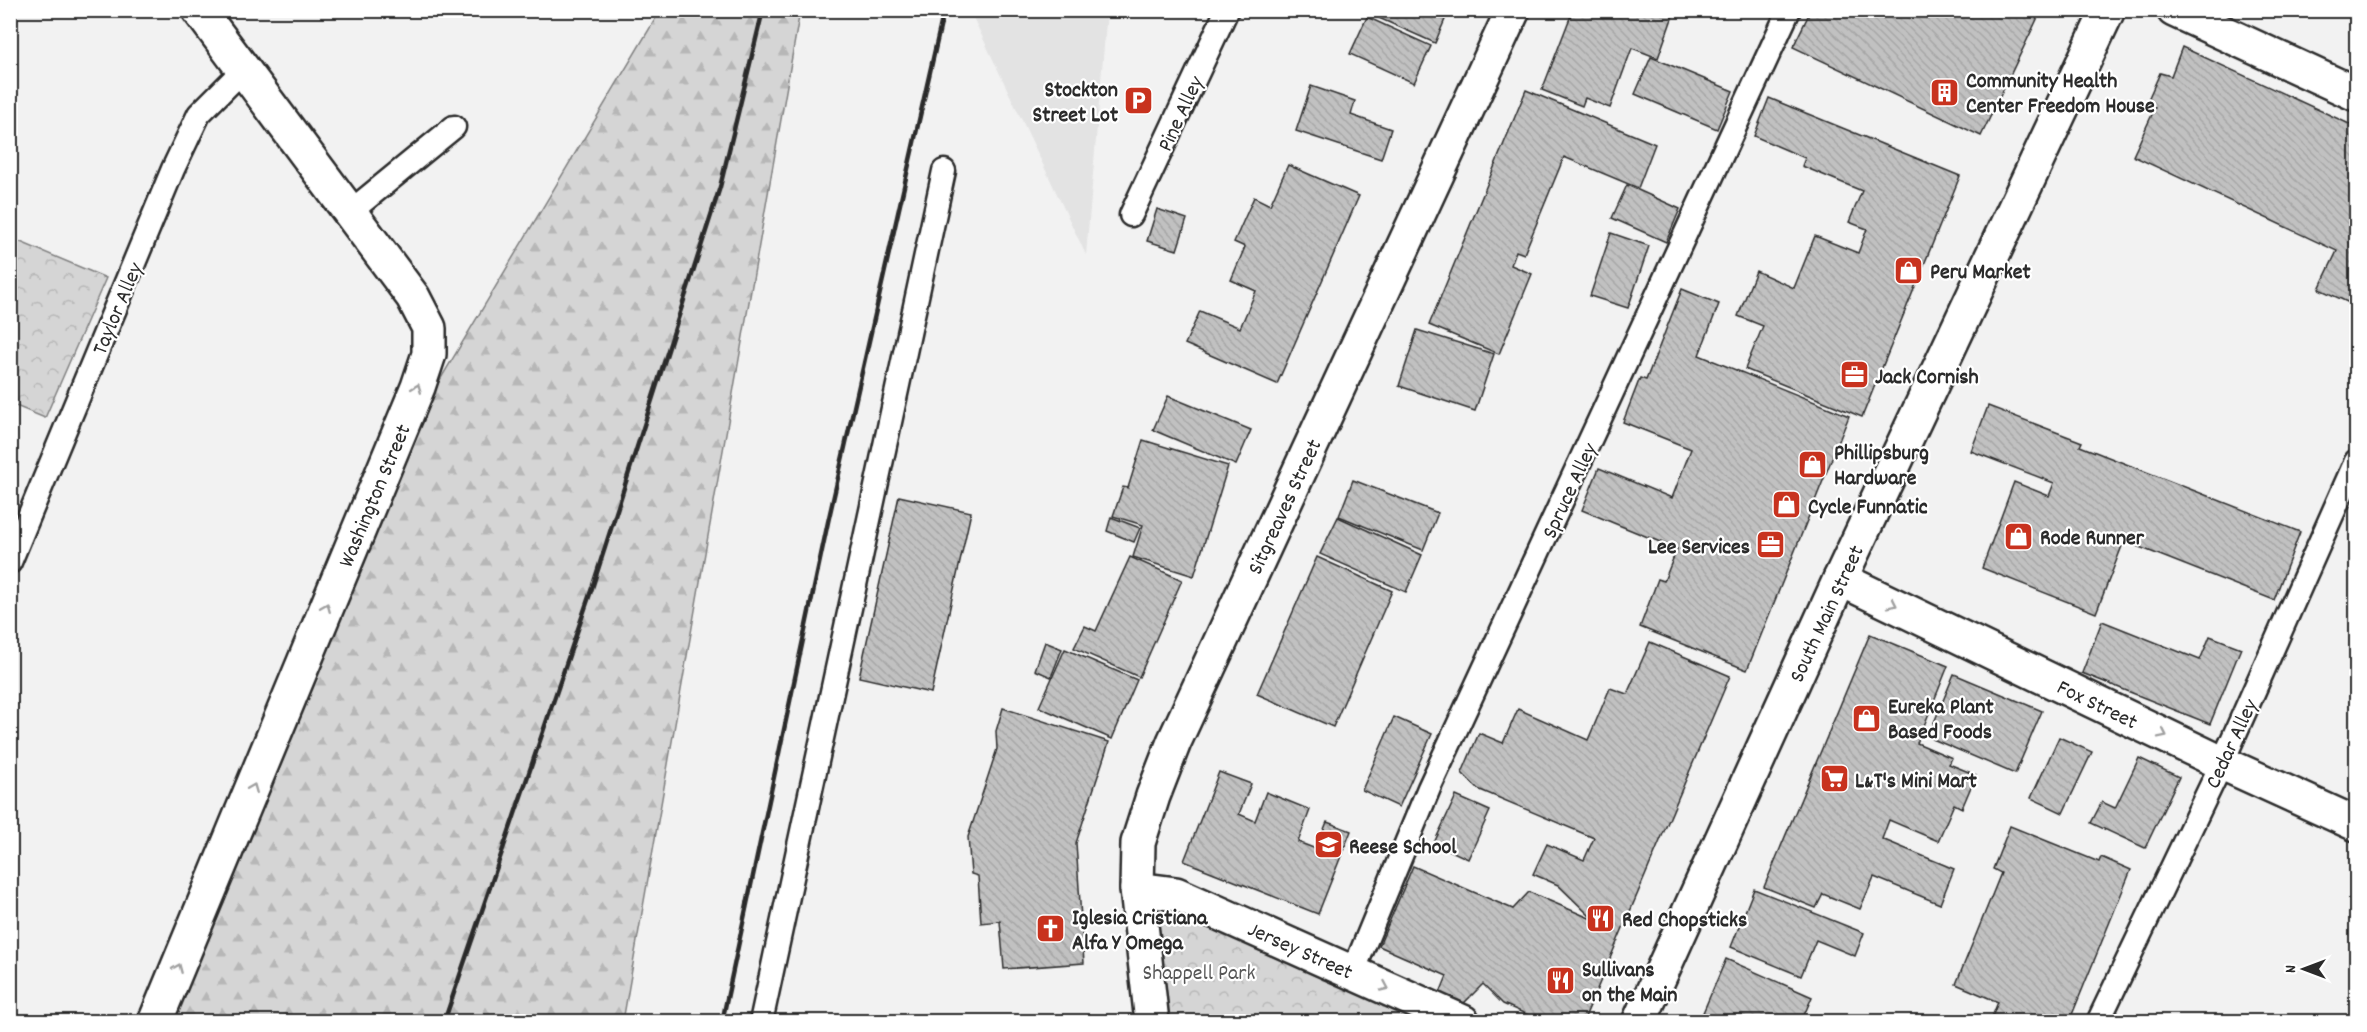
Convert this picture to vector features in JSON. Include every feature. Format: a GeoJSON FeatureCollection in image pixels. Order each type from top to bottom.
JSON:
{"type":"FeatureCollection","features":[{"type":"Feature","properties":{"kind":"street","name":"Washington Street"},"geometry":{"type":"LineString","coordinates":[[155,1022],[418,387],[429,354],[429,328],[413,297],[199,10]]}},
{"type":"Feature","properties":{"kind":"street","name":"Sitgreaves Street"},"geometry":{"type":"LineString","coordinates":[[1152,1022],[1137,889],[1138,843],[1153,796],[1174,742],[1512,10]]}},
{"type":"Feature","properties":{"kind":"street","name":"South Main Street"},"geometry":{"type":"LineString","coordinates":[[1639,1022],[1840,579],[2108,10]]}},
{"type":"Feature","properties":{"kind":"street"},"geometry":{"type":"LineString","coordinates":[[2174,10],[2356,94]]}},
{"type":"Feature","properties":{"kind":"street","name":"Fox Street"},"geometry":{"type":"LineString","coordinates":[[1840,579],[2222,763],[2356,824]]}},
{"type":"Feature","properties":{"kind":"street","name":"Jersey Street"},"geometry":{"type":"LineString","coordinates":[[1137,889],[1176,894],[1463,1022]]}},
{"type":"Feature","properties":{"kind":"lane","name":"Pine Alley"},"geometry":{"type":"LineString","coordinates":[[1131,215],[1227,10]]}},
{"type":"Feature","properties":{"kind":"lane","name":"Spruce Alley"},"geometry":{"type":"LineString","coordinates":[[1353,972],[1429,788],[1789,10]]}},
{"type":"Feature","properties":{"kind":"lane","name":"Taylor Alley"},"geometry":{"type":"LineString","coordinates":[[10,562],[173,169],[199,114],[244,69]]}},
{"type":"Feature","properties":{"kind":"lane"},"geometry":{"type":"LineString","coordinates":[[350,213],[454,128]]}},
{"type":"Feature","properties":{"kind":"lane"},"geometry":{"type":"LineString","coordinates":[[760,1022],[944,171]]}},
{"type":"Feature","properties":{"kind":"lane","name":"Cedar Alley"},"geometry":{"type":"LineString","coordinates":[[2098,1022],[2222,763],[2356,461]]}},
{"type":"Feature","properties":{"kind":"shaded area"},"geometry":{"type":"Polygon","coordinates":[[[970,11],[1107,11],[1086,255],[970,11]]]}},
{"type":"Feature","properties":{"kind":"green space"},"geometry":{"type":"Polygon","coordinates":[[[660,11],[800,11],[623,1021],[168,1022],[425,405],[660,11]]]}},
{"type":"Feature","properties":{"kind":"green space"},"geometry":{"type":"Polygon","coordinates":[[[11,238],[106,278],[45,418],[11,404],[11,238]]]}},
{"type":"Feature","properties":{"kind":"green space","name":"Shappell Park"},"geometry":{"type":"Polygon","coordinates":[[[1137,889],[1452,1021],[1154,1021],[1137,889]]]}},
{"type":"Feature","properties":{"kind":"building"},"geometry":{"type":"Polygon","coordinates":[[[1361,10],[1449,10],[1435,43],[1361,10]]]}},
{"type":"Feature","properties":{"kind":"building"},"geometry":{"type":"Polygon","coordinates":[[[1573,10],[1675,10],[1658,58],[1632,48],[1610,108],[1585,98],[1582,106],[1542,90],[1573,10]]]}},
{"type":"Feature","properties":{"kind":"building","name":"Community Health Center Freedom House"},"geometry":{"type":"Polygon","coordinates":[[[1811,10],[2041,11],[1981,136],[1793,47],[1811,10]]]}},
{"type":"Feature","properties":{"kind":"building"},"geometry":{"type":"Polygon","coordinates":[[[1367,17],[1431,46],[1414,83],[1350,54],[1367,17]]]}},
{"type":"Feature","properties":{"kind":"building"},"geometry":{"type":"Polygon","coordinates":[[[2182,47],[2356,127],[2356,306],[2319,289],[2337,251],[2133,156],[2155,108],[2146,104],[2160,73],[2171,76],[2182,47]]]}},
{"type":"Feature","properties":{"kind":"building"},"geometry":{"type":"Polygon","coordinates":[[[1651,57],[1733,91],[1717,129],[1635,94],[1651,57]]]}},
{"type":"Feature","properties":{"kind":"building"},"geometry":{"type":"Polygon","coordinates":[[[1311,86],[1355,101],[1351,115],[1391,129],[1381,159],[1296,131],[1311,86]]]}},
{"type":"Feature","properties":{"kind":"building"},"geometry":{"type":"Polygon","coordinates":[[[1526,90],[1655,144],[1638,188],[1564,157],[1524,254],[1516,251],[1511,265],[1532,274],[1499,354],[1429,325],[1526,90]]]}},
{"type":"Feature","properties":{"kind":"building"},"geometry":{"type":"Polygon","coordinates":[[[1769,98],[1960,176],[1862,417],[1745,369],[1763,326],[1738,316],[1756,271],[1794,288],[1815,236],[1858,253],[1867,229],[1849,222],[1862,191],[1802,166],[1805,158],[1754,136],[1769,98]]]}},
{"type":"Feature","properties":{"kind":"building"},"geometry":{"type":"Polygon","coordinates":[[[1288,165],[1359,196],[1277,384],[1185,344],[1200,311],[1240,328],[1256,291],[1231,280],[1245,247],[1234,242],[1254,197],[1270,205],[1288,165]]]}},
{"type":"Feature","properties":{"kind":"building"},"geometry":{"type":"Polygon","coordinates":[[[1627,185],[1680,209],[1666,242],[1612,218],[1627,185]]]}},
{"type":"Feature","properties":{"kind":"building"},"geometry":{"type":"Polygon","coordinates":[[[1157,209],[1187,219],[1177,250],[1147,241],[1157,209]]]}},
{"type":"Feature","properties":{"kind":"building"},"geometry":{"type":"Polygon","coordinates":[[[1611,233],[1649,246],[1628,308],[1590,296],[1611,233]]]}},
{"type":"Feature","properties":{"kind":"building"},"geometry":{"type":"Polygon","coordinates":[[[1682,289],[1719,304],[1699,355],[1849,416],[1747,670],[1640,627],[1658,579],[1664,581],[1677,549],[1582,510],[1599,468],[1672,498],[1691,449],[1623,422],[1640,378],[1646,380],[1682,289]]]}},
{"type":"Feature","properties":{"kind":"building"},"geometry":{"type":"Polygon","coordinates":[[[1417,330],[1494,354],[1475,411],[1399,386],[1417,330]]]}},
{"type":"Feature","properties":{"kind":"building"},"geometry":{"type":"Polygon","coordinates":[[[1168,396],[1251,430],[1236,465],[1153,430],[1168,396]]]}},
{"type":"Feature","properties":{"kind":"building"},"geometry":{"type":"Polygon","coordinates":[[[1988,406],[2082,442],[2080,446],[2300,532],[2274,600],[2124,541],[2096,613],[1982,568],[2014,482],[2049,496],[2054,483],[1971,451],[1988,406]]]}},
{"type":"Feature","properties":{"kind":"building"},"geometry":{"type":"Polygon","coordinates":[[[1143,440],[1228,466],[1194,576],[1133,557],[1143,525],[1113,516],[1123,487],[1128,488],[1143,440]]]}},
{"type":"Feature","properties":{"kind":"building"},"geometry":{"type":"Polygon","coordinates":[[[1353,480],[1438,513],[1423,550],[1339,516],[1353,480]]]}},
{"type":"Feature","properties":{"kind":"building"},"geometry":{"type":"Polygon","coordinates":[[[899,496],[971,512],[931,693],[859,677],[899,496]]]}},
{"type":"Feature","properties":{"kind":"building"},"geometry":{"type":"Polygon","coordinates":[[[1111,517],[1140,528],[1134,542],[1107,531],[1111,517]]]}},
{"type":"Feature","properties":{"kind":"building"},"geometry":{"type":"Polygon","coordinates":[[[1338,517],[1422,555],[1406,592],[1320,554],[1338,517]]]}},
{"type":"Feature","properties":{"kind":"building"},"geometry":{"type":"Polygon","coordinates":[[[1130,557],[1182,580],[1139,677],[1074,648],[1085,626],[1096,631],[1130,557]]]}},
{"type":"Feature","properties":{"kind":"building"},"geometry":{"type":"Polygon","coordinates":[[[1317,557],[1392,591],[1333,727],[1257,694],[1317,557]]]}},
{"type":"Feature","properties":{"kind":"building"},"geometry":{"type":"Polygon","coordinates":[[[2102,621],[2200,660],[2210,636],[2241,648],[2210,724],[2082,673],[2102,621]]]}},
{"type":"Feature","properties":{"kind":"building"},"geometry":{"type":"Polygon","coordinates":[[[1870,634],[1948,666],[1917,743],[1952,758],[1949,764],[1976,775],[1962,808],[1954,804],[1938,841],[1889,820],[1882,839],[1954,869],[1940,904],[1874,877],[1860,909],[1823,894],[1816,908],[1764,887],[1870,634]]]}},
{"type":"Feature","properties":{"kind":"building"},"geometry":{"type":"Polygon","coordinates":[[[1045,642],[1062,649],[1051,677],[1035,670],[1045,642]]]}},
{"type":"Feature","properties":{"kind":"building"},"geometry":{"type":"Polygon","coordinates":[[[1650,642],[1730,676],[1583,1022],[1544,1022],[1503,1004],[1483,984],[1464,1003],[1440,993],[1447,976],[1379,946],[1413,866],[1513,909],[1529,892],[1594,920],[1558,885],[1533,874],[1547,844],[1584,860],[1594,838],[1478,789],[1462,773],[1479,733],[1503,743],[1518,709],[1588,740],[1610,688],[1627,694],[1650,642]]]}},
{"type":"Feature","properties":{"kind":"building"},"geometry":{"type":"Polygon","coordinates":[[[1065,649],[1137,680],[1112,739],[1039,707],[1065,649]]]}},
{"type":"Feature","properties":{"kind":"building"},"geometry":{"type":"Polygon","coordinates":[[[1954,674],[2042,711],[2015,774],[1928,737],[1954,674]]]}},
{"type":"Feature","properties":{"kind":"building"},"geometry":{"type":"Polygon","coordinates":[[[1003,708],[1109,742],[1076,843],[1084,963],[1004,969],[1000,921],[981,923],[978,876],[971,874],[968,837],[997,749],[996,731],[1003,708]]]}},
{"type":"Feature","properties":{"kind":"building"},"geometry":{"type":"Polygon","coordinates":[[[1394,717],[1432,734],[1399,807],[1362,790],[1394,717]]]}},
{"type":"Feature","properties":{"kind":"building"},"geometry":{"type":"Polygon","coordinates":[[[2059,737],[2092,752],[2063,813],[2031,798],[2059,737]]]}},
{"type":"Feature","properties":{"kind":"building"},"geometry":{"type":"Polygon","coordinates":[[[2139,758],[2179,777],[2145,848],[2091,823],[2102,802],[2115,808],[2139,758]]]}},
{"type":"Feature","properties":{"kind":"building"},"geometry":{"type":"Polygon","coordinates":[[[1219,772],[1251,784],[1239,814],[1255,821],[1266,792],[1310,810],[1298,842],[1316,849],[1327,822],[1351,831],[1318,914],[1184,861],[1219,772]]]}},
{"type":"Feature","properties":{"kind":"building"},"geometry":{"type":"Polygon","coordinates":[[[1456,796],[1490,811],[1468,859],[1434,843],[1456,796]]]}},
{"type":"Feature","properties":{"kind":"building"},"geometry":{"type":"Polygon","coordinates":[[[2010,826],[2099,862],[2101,857],[2131,870],[2069,1022],[1990,1022],[1998,1002],[1956,984],[2001,873],[1993,869],[2010,826]]]}},
{"type":"Feature","properties":{"kind":"building"},"geometry":{"type":"Polygon","coordinates":[[[1754,889],[1864,933],[1855,956],[1816,940],[1801,976],[1731,947],[1754,889]]]}},
{"type":"Feature","properties":{"kind":"building"},"geometry":{"type":"Polygon","coordinates":[[[1726,959],[1812,997],[1801,1022],[1699,1022],[1726,959]]]}},
{"type":"Feature","properties":{"kind":"railway"},"geometry":{"type":"LineString","coordinates":[[444,1022],[593,585],[720,187],[763,10]]}},
{"type":"Feature","properties":{"kind":"railway"},"geometry":{"type":"LineString","coordinates":[[722,1022],[828,522],[944,10]]}},
{"type":"Feature","properties":{"kind":"place","name":"Community Health Center Freedom House"},"geometry":{"type":"Point","coordinates":[1945,92]}},
{"type":"Feature","properties":{"kind":"place","name":"Stockton Street Lot"},"geometry":{"type":"Point","coordinates":[1139,101]}},
{"type":"Feature","properties":{"kind":"place","name":"Peru Market"},"geometry":{"type":"Point","coordinates":[1909,270]}},
{"type":"Feature","properties":{"kind":"place","name":"Jack Cornish"},"geometry":{"type":"Point","coordinates":[1854,375]}},
{"type":"Feature","properties":{"kind":"place","name":"Phillipsburg Hardware"},"geometry":{"type":"Point","coordinates":[1813,464]}},
{"type":"Feature","properties":{"kind":"place","name":"Cycle Funnatic"},"geometry":{"type":"Point","coordinates":[1787,505]}},
{"type":"Feature","properties":{"kind":"place","name":"Rode Runner"},"geometry":{"type":"Point","coordinates":[2019,536]}},
{"type":"Feature","properties":{"kind":"place","name":"Lee Services"},"geometry":{"type":"Point","coordinates":[1771,545]}},
{"type":"Feature","properties":{"kind":"place","name":"Eureka Plant Based Foods"},"geometry":{"type":"Point","coordinates":[1867,718]}},
{"type":"Feature","properties":{"kind":"place","name":"L&T's Mini Mart"},"geometry":{"type":"Point","coordinates":[1834,779]}},
{"type":"Feature","properties":{"kind":"place","name":"Reese School"},"geometry":{"type":"Point","coordinates":[1328,845]}},
{"type":"Feature","properties":{"kind":"place","name":"Red Chopsticks"},"geometry":{"type":"Point","coordinates":[1601,918]}},
{"type":"Feature","properties":{"kind":"place","name":"Iglesia Cristiana Alfa Y Omega"},"geometry":{"type":"Point","coordinates":[1051,929]}},
{"type":"Feature","properties":{"kind":"place","name":"Sullivans on the Main"},"geometry":{"type":"Point","coordinates":[1561,981]}}]}
